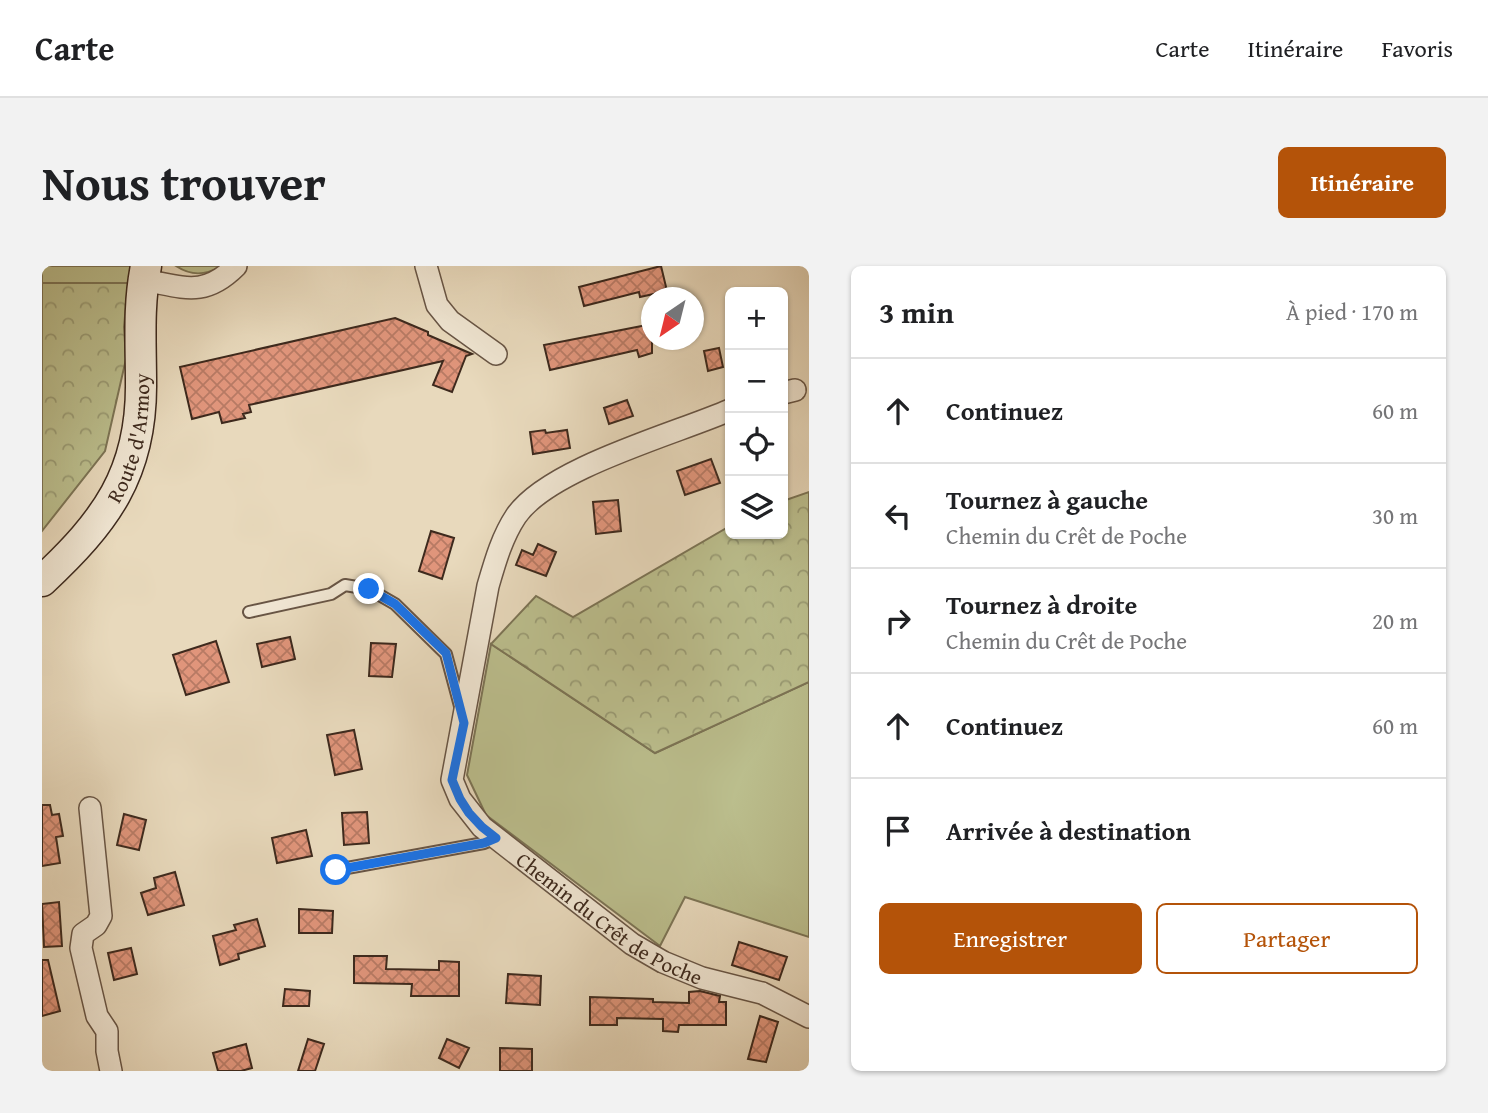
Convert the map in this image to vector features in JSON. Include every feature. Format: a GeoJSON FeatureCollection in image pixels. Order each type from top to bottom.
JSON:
{"type":"FeatureCollection","features":[{"type":"Feature","properties":{"kind":"main road","name":"Route d'Armoy"},"geometry":{"type":"LineString","coordinates":[[42,581],[86,539],[101,519],[124,477],[133,453],[141,405],[139,316],[145,273]]}},
{"type":"Feature","properties":{"kind":"street"},"geometry":{"type":"LineString","coordinates":[[145,273],[197,288],[207,287],[236,266]]}},
{"type":"Feature","properties":{"kind":"street"},"geometry":{"type":"LineString","coordinates":[[426,266],[437,305],[443,313],[470,337],[496,354]]}},
{"type":"Feature","properties":{"kind":"street","name":"Chemin du Crêt de Poche"},"geometry":{"type":"LineString","coordinates":[[725,412],[575,472],[555,482],[517,514],[496,557],[488,586],[452,780],[460,799],[482,827],[603,923],[663,962],[702,978],[762,993],[809,1017]]}},
{"type":"Feature","properties":{"kind":"street"},"geometry":{"type":"LineString","coordinates":[[90,808],[101,916],[96,925],[83,934],[81,948],[97,1016],[107,1031],[111,1071]]}},
{"type":"Feature","properties":{"kind":"lane"},"geometry":{"type":"LineString","coordinates":[[249,612],[331,594],[345,585],[369,589],[395,604],[446,653],[464,723]]}},
{"type":"Feature","properties":{"kind":"lane"},"geometry":{"type":"LineString","coordinates":[[336,870],[484,843],[496,838]]}},
{"type":"Feature","properties":{"kind":"green space"},"geometry":{"type":"Polygon","coordinates":[[[42,266],[132,266],[128,283],[42,283],[42,266]]]}},
{"type":"Feature","properties":{"kind":"green space"},"geometry":{"type":"Polygon","coordinates":[[[176,266],[221,266],[198,274],[176,266]]]}},
{"type":"Feature","properties":{"kind":"green space"},"geometry":{"type":"Polygon","coordinates":[[[42,283],[128,283],[124,327],[126,359],[105,451],[42,531],[42,283]]]}},
{"type":"Feature","properties":{"kind":"green space"},"geometry":{"type":"Polygon","coordinates":[[[809,492],[809,682],[655,753],[491,644],[536,596],[573,617],[725,529],[725,539],[788,539],[788,499],[809,492]]]}},
{"type":"Feature","properties":{"kind":"green space"},"geometry":{"type":"Polygon","coordinates":[[[491,644],[655,753],[809,682],[809,937],[685,897],[660,946],[486,815],[467,775],[491,644]]]}},
{"type":"Feature","properties":{"kind":"building"},"geometry":{"type":"Polygon","coordinates":[[[661,266],[666,287],[641,287],[641,297],[639,292],[584,306],[579,287],[661,266]]]}},
{"type":"Feature","properties":{"kind":"building"},"geometry":{"type":"Polygon","coordinates":[[[395,318],[472,354],[466,356],[452,392],[433,385],[443,361],[249,405],[251,412],[243,414],[245,418],[222,423],[219,412],[192,419],[180,367],[395,318]]]}},
{"type":"Feature","properties":{"kind":"building"},"geometry":{"type":"Polygon","coordinates":[[[641,326],[641,350],[652,350],[652,353],[639,357],[637,350],[550,370],[544,345],[641,326]]]}},
{"type":"Feature","properties":{"kind":"building"},"geometry":{"type":"Polygon","coordinates":[[[719,348],[723,367],[708,371],[704,351],[719,348]]]}},
{"type":"Feature","properties":{"kind":"building"},"geometry":{"type":"Polygon","coordinates":[[[627,400],[633,416],[609,424],[604,408],[627,400]]]}},
{"type":"Feature","properties":{"kind":"building"},"geometry":{"type":"Polygon","coordinates":[[[545,430],[546,433],[567,430],[570,448],[533,454],[530,432],[545,430]]]}},
{"type":"Feature","properties":{"kind":"building"},"geometry":{"type":"Polygon","coordinates":[[[711,459],[720,483],[685,495],[677,471],[711,459]]]}},
{"type":"Feature","properties":{"kind":"building"},"geometry":{"type":"Polygon","coordinates":[[[618,500],[621,531],[596,534],[593,502],[618,500]]]}},
{"type":"Feature","properties":{"kind":"building"},"geometry":{"type":"Polygon","coordinates":[[[431,531],[454,538],[442,579],[419,571],[431,531]]]}},
{"type":"Feature","properties":{"kind":"building"},"geometry":{"type":"Polygon","coordinates":[[[538,544],[556,552],[546,576],[516,565],[522,550],[533,555],[538,544]]]}},
{"type":"Feature","properties":{"kind":"building"},"geometry":{"type":"Polygon","coordinates":[[[290,637],[295,659],[262,667],[257,644],[290,637]]]}},
{"type":"Feature","properties":{"kind":"building"},"geometry":{"type":"Polygon","coordinates":[[[216,641],[229,682],[186,695],[173,655],[216,641]]]}},
{"type":"Feature","properties":{"kind":"building"},"geometry":{"type":"Polygon","coordinates":[[[371,643],[396,644],[392,677],[369,676],[371,643]]]}},
{"type":"Feature","properties":{"kind":"building"},"geometry":{"type":"Polygon","coordinates":[[[354,730],[362,769],[335,775],[327,735],[354,730]]]}},
{"type":"Feature","properties":{"kind":"building"},"geometry":{"type":"Polygon","coordinates":[[[42,805],[50,805],[52,815],[59,814],[63,836],[56,837],[60,863],[42,866],[42,805]]]}},
{"type":"Feature","properties":{"kind":"building"},"geometry":{"type":"Polygon","coordinates":[[[367,812],[369,843],[344,845],[342,813],[367,812]]]}},
{"type":"Feature","properties":{"kind":"building"},"geometry":{"type":"Polygon","coordinates":[[[124,814],[146,820],[139,850],[117,845],[124,814]]]}},
{"type":"Feature","properties":{"kind":"building"},"geometry":{"type":"Polygon","coordinates":[[[306,830],[312,856],[277,863],[272,838],[306,830]]]}},
{"type":"Feature","properties":{"kind":"building"},"geometry":{"type":"Polygon","coordinates":[[[175,872],[184,905],[148,915],[141,893],[156,888],[154,878],[175,872]]]}},
{"type":"Feature","properties":{"kind":"building"},"geometry":{"type":"Polygon","coordinates":[[[59,902],[62,946],[44,947],[42,904],[59,902]]]}},
{"type":"Feature","properties":{"kind":"building"},"geometry":{"type":"Polygon","coordinates":[[[299,909],[333,911],[332,933],[299,933],[299,909]]]}},
{"type":"Feature","properties":{"kind":"building"},"geometry":{"type":"Polygon","coordinates":[[[257,919],[265,946],[238,954],[239,959],[220,965],[213,936],[236,930],[234,925],[257,919]]]}},
{"type":"Feature","properties":{"kind":"building"},"geometry":{"type":"Polygon","coordinates":[[[739,942],[787,957],[779,980],[732,965],[739,942]]]}},
{"type":"Feature","properties":{"kind":"building"},"geometry":{"type":"Polygon","coordinates":[[[131,948],[137,974],[114,980],[108,953],[131,948]]]}},
{"type":"Feature","properties":{"kind":"building"},"geometry":{"type":"Polygon","coordinates":[[[354,956],[387,956],[386,969],[439,970],[439,961],[459,962],[459,996],[411,996],[412,984],[354,983],[354,956]]]}},
{"type":"Feature","properties":{"kind":"building"},"geometry":{"type":"Polygon","coordinates":[[[42,960],[48,960],[60,1011],[42,1016],[42,960]]]}},
{"type":"Feature","properties":{"kind":"building"},"geometry":{"type":"Polygon","coordinates":[[[508,974],[541,976],[540,1005],[506,1003],[508,974]]]}},
{"type":"Feature","properties":{"kind":"building"},"geometry":{"type":"Polygon","coordinates":[[[285,989],[310,991],[309,1006],[283,1006],[285,989]]]}},
{"type":"Feature","properties":{"kind":"building"},"geometry":{"type":"Polygon","coordinates":[[[700,991],[720,996],[719,1002],[726,1002],[726,1025],[679,1025],[678,1032],[663,1031],[663,1019],[617,1018],[617,1025],[590,1025],[590,997],[689,1003],[689,992],[700,991]]]}},
{"type":"Feature","properties":{"kind":"building"},"geometry":{"type":"Polygon","coordinates":[[[760,1016],[778,1022],[766,1062],[748,1059],[760,1016]]]}},
{"type":"Feature","properties":{"kind":"building"},"geometry":{"type":"Polygon","coordinates":[[[308,1039],[324,1044],[315,1071],[298,1071],[308,1039]]]}},
{"type":"Feature","properties":{"kind":"building"},"geometry":{"type":"Polygon","coordinates":[[[447,1039],[469,1048],[459,1068],[439,1058],[447,1039]]]}},
{"type":"Feature","properties":{"kind":"building"},"geometry":{"type":"Polygon","coordinates":[[[246,1044],[252,1068],[218,1071],[213,1053],[246,1044]]]}},
{"type":"Feature","properties":{"kind":"building"},"geometry":{"type":"Polygon","coordinates":[[[500,1048],[532,1049],[532,1071],[500,1071],[500,1048]]]}},
{"type":"Feature","properties":{"kind":"route"},"geometry":{"type":"LineString","coordinates":[[336,870],[484,843],[496,838],[469,813],[452,780],[464,723],[446,653],[395,604],[369,589]]}}]}
